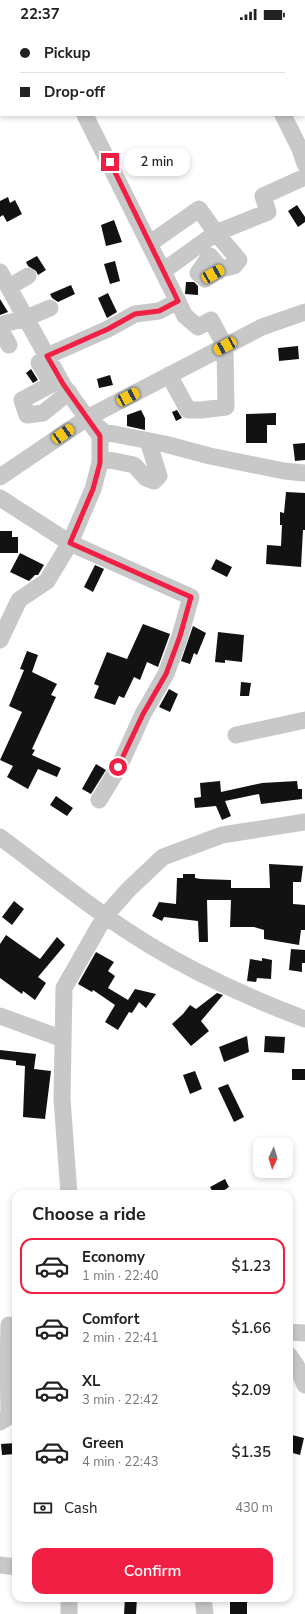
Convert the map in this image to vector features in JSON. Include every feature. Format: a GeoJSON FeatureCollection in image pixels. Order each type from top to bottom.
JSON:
{"type":"FeatureCollection","features":[{"type":"Feature","properties":{"kind":"street"},"geometry":{"type":"LineString","coordinates":[[86,116],[185,316],[198,327],[211,320],[225,346],[226,407],[188,410],[169,375]]}},
{"type":"Feature","properties":{"kind":"street"},"geometry":{"type":"LineString","coordinates":[[284,116],[300,149],[305,164]]}},
{"type":"Feature","properties":{"kind":"street"},"geometry":{"type":"LineString","coordinates":[[163,271],[216,233],[268,212],[263,196],[305,177]]}},
{"type":"Feature","properties":{"kind":"street"},"geometry":{"type":"LineString","coordinates":[[149,244],[198,209],[239,260],[234,266],[221,269]]}},
{"type":"Feature","properties":{"kind":"street"},"geometry":{"type":"LineString","coordinates":[[0,272],[47,356],[69,392],[100,436],[100,458],[93,489],[70,543],[47,581],[19,600],[0,640]]}},
{"type":"Feature","properties":{"kind":"street"},"geometry":{"type":"LineString","coordinates":[[9,287],[28,276]]}},
{"type":"Feature","properties":{"kind":"street"},"geometry":{"type":"LineString","coordinates":[[69,392],[43,412],[27,415],[22,400],[52,384],[40,363],[47,356],[108,329],[135,314],[159,311],[178,301]]}},
{"type":"Feature","properties":{"kind":"street"},"geometry":{"type":"LineString","coordinates":[[0,325],[26,318],[50,308]]}},
{"type":"Feature","properties":{"kind":"street"},"geometry":{"type":"LineString","coordinates":[[0,477],[88,418],[262,327],[305,312]]}},
{"type":"Feature","properties":{"kind":"street"},"geometry":{"type":"LineString","coordinates":[[0,329],[9,345]]}},
{"type":"Feature","properties":{"kind":"street"},"geometry":{"type":"LineString","coordinates":[[88,418],[104,432],[284,472],[305,472]]}},
{"type":"Feature","properties":{"kind":"street"},"geometry":{"type":"LineString","coordinates":[[100,458],[134,465],[146,478],[154,482],[159,476],[148,441]]}},
{"type":"Feature","properties":{"kind":"street"},"geometry":{"type":"LineString","coordinates":[[0,498],[70,543],[191,597],[180,636],[166,674],[143,714],[118,767],[99,800]]}},
{"type":"Feature","properties":{"kind":"street"},"geometry":{"type":"LineString","coordinates":[[236,735],[305,720]]}},
{"type":"Feature","properties":{"kind":"street"},"geometry":{"type":"LineString","coordinates":[[69,1190],[62,1099],[64,988],[105,916],[129,889],[163,857],[222,835],[305,822]]}},
{"type":"Feature","properties":{"kind":"street"},"geometry":{"type":"LineString","coordinates":[[0,837],[105,916],[152,946],[202,973],[266,1004],[305,1019]]}},
{"type":"Feature","properties":{"kind":"street"},"geometry":{"type":"LineString","coordinates":[[0,1016],[63,1039]]}},
{"type":"Feature","properties":{"kind":"street"},"geometry":{"type":"LineString","coordinates":[[0,1422],[8,1417],[9,1410],[8,1325]]}},
{"type":"Feature","properties":{"kind":"street"},"geometry":{"type":"LineString","coordinates":[[293,1332],[305,1333]]}},
{"type":"Feature","properties":{"kind":"street"},"geometry":{"type":"LineString","coordinates":[[293,1361],[305,1385]]}},
{"type":"Feature","properties":{"kind":"street"},"geometry":{"type":"LineString","coordinates":[[0,1565],[12,1566]]}},
{"type":"Feature","properties":{"kind":"street"},"geometry":{"type":"LineString","coordinates":[[69,1602],[69,1614]]}},
{"type":"Feature","properties":{"kind":"street"},"geometry":{"type":"LineString","coordinates":[[204,1602],[205,1614]]}},
{"type":"Feature","properties":{"kind":"building"},"geometry":{"type":"Polygon","coordinates":[[[8,197],[10,203],[15,200],[22,214],[7,222],[3,215],[0,217],[0,201],[8,197]]]}},
{"type":"Feature","properties":{"kind":"building"},"geometry":{"type":"Polygon","coordinates":[[[297,205],[305,217],[305,222],[298,227],[288,211],[297,205]]]}},
{"type":"Feature","properties":{"kind":"building"},"geometry":{"type":"Polygon","coordinates":[[[114,220],[122,242],[106,246],[101,225],[114,220]]]}},
{"type":"Feature","properties":{"kind":"building"},"geometry":{"type":"Polygon","coordinates":[[[37,256],[46,270],[38,275],[36,271],[28,266],[26,262],[37,256]]]}},
{"type":"Feature","properties":{"kind":"building"},"geometry":{"type":"Polygon","coordinates":[[[115,261],[120,281],[110,284],[104,264],[115,261]]]}},
{"type":"Feature","properties":{"kind":"building"},"geometry":{"type":"Polygon","coordinates":[[[186,282],[194,282],[198,286],[198,295],[185,294],[186,282]]]}},
{"type":"Feature","properties":{"kind":"building"},"geometry":{"type":"Polygon","coordinates":[[[71,285],[75,294],[58,302],[52,298],[50,294],[71,285]]]}},
{"type":"Feature","properties":{"kind":"building"},"geometry":{"type":"Polygon","coordinates":[[[108,293],[117,312],[107,318],[98,298],[108,293]]]}},
{"type":"Feature","properties":{"kind":"building"},"geometry":{"type":"Polygon","coordinates":[[[0,299],[8,312],[0,315],[0,299]]]}},
{"type":"Feature","properties":{"kind":"building"},"geometry":{"type":"Polygon","coordinates":[[[298,346],[299,359],[279,361],[278,348],[298,346]]]}},
{"type":"Feature","properties":{"kind":"building"},"geometry":{"type":"Polygon","coordinates":[[[31,369],[38,380],[33,383],[26,373],[31,369]]]}},
{"type":"Feature","properties":{"kind":"building"},"geometry":{"type":"Polygon","coordinates":[[[110,375],[113,385],[99,388],[97,379],[110,375]]]}},
{"type":"Feature","properties":{"kind":"building"},"geometry":{"type":"Polygon","coordinates":[[[141,410],[145,418],[145,430],[127,426],[127,415],[141,410]]]}},
{"type":"Feature","properties":{"kind":"building"},"geometry":{"type":"Polygon","coordinates":[[[177,410],[182,418],[176,421],[172,412],[177,410]]]}},
{"type":"Feature","properties":{"kind":"building"},"geometry":{"type":"Polygon","coordinates":[[[276,413],[276,425],[267,425],[267,443],[246,443],[246,414],[276,413]]]}},
{"type":"Feature","properties":{"kind":"building"},"geometry":{"type":"Polygon","coordinates":[[[305,443],[305,460],[295,461],[293,444],[305,443]]]}},
{"type":"Feature","properties":{"kind":"building"},"geometry":{"type":"Polygon","coordinates":[[[286,492],[305,493],[305,530],[303,530],[301,567],[266,564],[267,545],[281,546],[282,525],[280,525],[280,512],[284,513],[286,492]]]}},
{"type":"Feature","properties":{"kind":"building"},"geometry":{"type":"Polygon","coordinates":[[[0,531],[12,531],[12,537],[18,537],[18,553],[0,553],[0,531]]]}},
{"type":"Feature","properties":{"kind":"building"},"geometry":{"type":"Polygon","coordinates":[[[20,553],[44,565],[38,575],[35,575],[29,581],[10,572],[20,553]]]}},
{"type":"Feature","properties":{"kind":"building"},"geometry":{"type":"Polygon","coordinates":[[[216,559],[232,567],[227,577],[211,569],[216,559]]]}},
{"type":"Feature","properties":{"kind":"building"},"geometry":{"type":"Polygon","coordinates":[[[95,565],[104,569],[93,592],[84,587],[95,565]]]}},
{"type":"Feature","properties":{"kind":"building"},"geometry":{"type":"Polygon","coordinates":[[[143,624],[170,634],[158,667],[147,662],[140,680],[134,677],[124,698],[119,696],[115,705],[94,698],[99,686],[94,684],[107,652],[127,659],[143,624]]]}},
{"type":"Feature","properties":{"kind":"building"},"geometry":{"type":"Polygon","coordinates":[[[193,626],[206,633],[197,655],[194,653],[190,664],[181,661],[193,626]]]}},
{"type":"Feature","properties":{"kind":"building"},"geometry":{"type":"Polygon","coordinates":[[[218,632],[244,635],[242,662],[225,660],[225,663],[215,662],[218,632]]]}},
{"type":"Feature","properties":{"kind":"building"},"geometry":{"type":"Polygon","coordinates":[[[27,651],[38,655],[32,672],[57,684],[51,695],[56,697],[32,749],[35,750],[32,755],[61,768],[57,777],[38,769],[28,789],[7,777],[13,766],[0,760],[22,712],[9,706],[24,670],[20,669],[27,651]]]}},
{"type":"Feature","properties":{"kind":"building"},"geometry":{"type":"Polygon","coordinates":[[[241,682],[251,683],[249,696],[240,696],[241,682]]]}},
{"type":"Feature","properties":{"kind":"building"},"geometry":{"type":"Polygon","coordinates":[[[169,689],[178,694],[170,712],[159,707],[169,689]]]}},
{"type":"Feature","properties":{"kind":"building"},"geometry":{"type":"Polygon","coordinates":[[[96,764],[106,770],[91,794],[82,789],[96,764]]]}},
{"type":"Feature","properties":{"kind":"building"},"geometry":{"type":"Polygon","coordinates":[[[220,781],[221,792],[262,783],[297,781],[298,789],[302,789],[302,799],[261,804],[259,794],[225,801],[231,816],[222,820],[216,806],[195,808],[194,798],[201,797],[200,783],[220,781]]]}},
{"type":"Feature","properties":{"kind":"building"},"geometry":{"type":"Polygon","coordinates":[[[56,796],[73,808],[67,816],[50,805],[56,796]]]}},
{"type":"Feature","properties":{"kind":"building"},"geometry":{"type":"Polygon","coordinates":[[[269,864],[303,866],[301,882],[293,882],[293,904],[305,905],[305,930],[301,930],[299,945],[264,939],[264,930],[254,927],[230,927],[231,900],[207,900],[208,942],[199,942],[198,921],[164,917],[162,921],[152,916],[159,902],[176,904],[177,878],[183,878],[183,874],[195,874],[195,878],[201,879],[231,880],[231,888],[270,888],[269,864]]]}},
{"type":"Feature","properties":{"kind":"building"},"geometry":{"type":"Polygon","coordinates":[[[14,901],[24,909],[12,925],[2,917],[14,901]]]}},
{"type":"Feature","properties":{"kind":"building"},"geometry":{"type":"Polygon","coordinates":[[[6,935],[40,959],[57,937],[65,945],[38,977],[46,983],[35,1000],[23,991],[22,994],[0,978],[0,944],[6,935]]]}},
{"type":"Feature","properties":{"kind":"building"},"geometry":{"type":"Polygon","coordinates":[[[291,949],[305,950],[305,963],[302,963],[302,972],[289,970],[291,949]]]}},
{"type":"Feature","properties":{"kind":"building"},"geometry":{"type":"Polygon","coordinates":[[[96,952],[114,962],[108,971],[115,976],[108,988],[128,1000],[135,989],[156,994],[146,1008],[139,1002],[132,1013],[129,1012],[118,1030],[105,1022],[115,1005],[93,990],[92,992],[78,984],[96,952]]]}},
{"type":"Feature","properties":{"kind":"building"},"geometry":{"type":"Polygon","coordinates":[[[262,958],[272,960],[271,979],[257,978],[256,982],[247,981],[250,959],[262,961],[262,958]]]}},
{"type":"Feature","properties":{"kind":"building"},"geometry":{"type":"Polygon","coordinates":[[[217,993],[223,995],[201,1021],[209,1031],[191,1046],[172,1024],[190,1005],[196,1009],[217,993]]]}},
{"type":"Feature","properties":{"kind":"building"},"geometry":{"type":"Polygon","coordinates":[[[247,1036],[249,1052],[224,1062],[219,1047],[247,1036]]]}},
{"type":"Feature","properties":{"kind":"building"},"geometry":{"type":"Polygon","coordinates":[[[265,1036],[285,1037],[284,1053],[264,1052],[265,1036]]]}},
{"type":"Feature","properties":{"kind":"building"},"geometry":{"type":"Polygon","coordinates":[[[0,1050],[36,1054],[34,1069],[51,1071],[45,1119],[23,1117],[25,1066],[16,1065],[16,1061],[0,1059],[0,1050]]]}},
{"type":"Feature","properties":{"kind":"building"},"geometry":{"type":"Polygon","coordinates":[[[292,1069],[305,1069],[305,1080],[292,1080],[292,1069]]]}},
{"type":"Feature","properties":{"kind":"building"},"geometry":{"type":"Polygon","coordinates":[[[195,1071],[202,1089],[190,1094],[183,1075],[195,1071]]]}},
{"type":"Feature","properties":{"kind":"building"},"geometry":{"type":"Polygon","coordinates":[[[228,1084],[244,1117],[234,1122],[218,1088],[228,1084]]]}},
{"type":"Feature","properties":{"kind":"building"},"geometry":{"type":"Polygon","coordinates":[[[225,1179],[229,1187],[224,1190],[212,1190],[210,1187],[225,1179]]]}},
{"type":"Feature","properties":{"kind":"building"},"geometry":{"type":"Polygon","coordinates":[[[293,1435],[304,1438],[300,1455],[293,1453],[293,1435]]]}},
{"type":"Feature","properties":{"kind":"building"},"geometry":{"type":"Polygon","coordinates":[[[12,1443],[12,1454],[2,1455],[1,1444],[12,1443]]]}},
{"type":"Feature","properties":{"kind":"building"},"geometry":{"type":"Polygon","coordinates":[[[125,1602],[137,1602],[136,1614],[124,1614],[125,1602]]]}},
{"type":"Feature","properties":{"kind":"building"},"geometry":{"type":"Polygon","coordinates":[[[230,1602],[247,1602],[247,1614],[230,1614],[230,1602]]]}},
{"type":"Feature","properties":{"kind":"route"},"geometry":{"type":"LineString","coordinates":[[110,162],[178,301],[159,311],[135,314],[108,329],[81,339],[47,356],[63,384],[100,436],[100,463],[93,489],[70,543],[191,597],[180,636],[166,674],[143,714],[118,767]]}}]}
